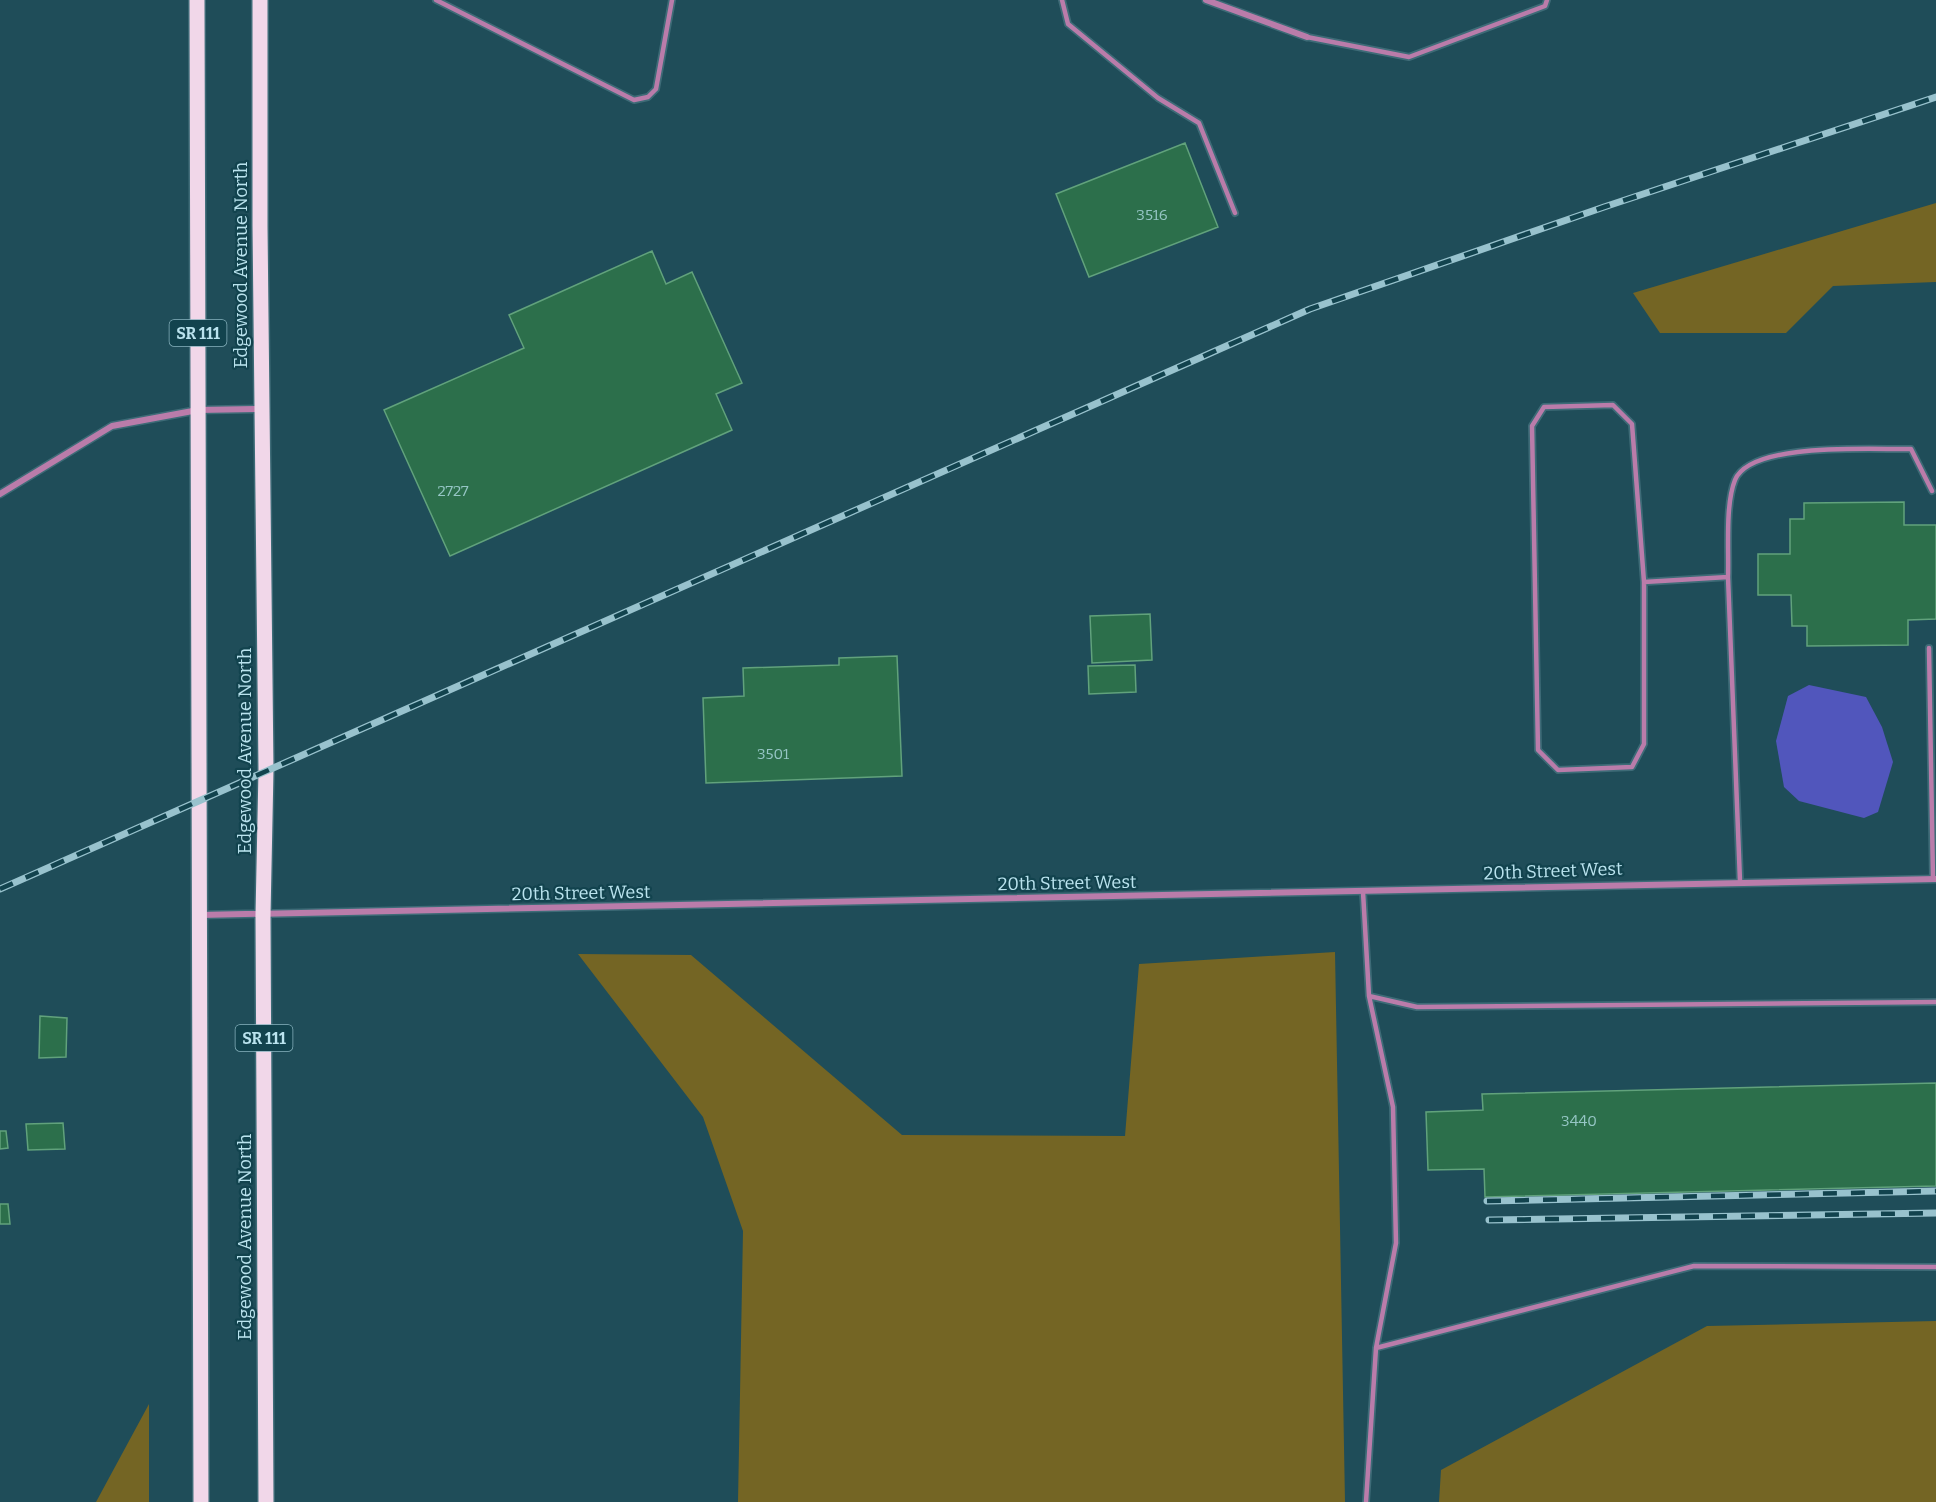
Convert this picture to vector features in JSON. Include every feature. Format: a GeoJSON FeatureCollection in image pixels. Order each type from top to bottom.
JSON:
{"type":"FeatureCollection","features":[{"type":"Feature","properties":{"kind":"main road","name":"SR 111"},"geometry":{"type":"LineString","coordinates":[[197,0],[201,1502]]}},
{"type":"Feature","properties":{"kind":"main road","name":"Edgewood Avenue North"},"geometry":{"type":"LineString","coordinates":[[260,0],[266,758],[263,915],[266,1502]]}},
{"type":"Feature","properties":{"kind":"street"},"geometry":{"type":"LineString","coordinates":[[1206,0],[1308,37]]}},
{"type":"Feature","properties":{"kind":"street"},"geometry":{"type":"LineString","coordinates":[[0,494],[112,426],[198,410],[262,409]]}},
{"type":"Feature","properties":{"kind":"street","name":"20th Street West"},"geometry":{"type":"LineString","coordinates":[[198,915],[1363,892],[1740,881],[1934,879]]}},
{"type":"Feature","properties":{"kind":"lane"},"geometry":{"type":"LineString","coordinates":[[436,0],[634,100],[648,97],[656,89],[672,0]]}},
{"type":"Feature","properties":{"kind":"lane"},"geometry":{"type":"LineString","coordinates":[[1062,0],[1068,24],[1158,98],[1199,123],[1235,213]]}},
{"type":"Feature","properties":{"kind":"lane"},"geometry":{"type":"LineString","coordinates":[[1308,37],[1409,57],[1545,6],[1547,0]]}},
{"type":"Feature","properties":{"kind":"lane"},"geometry":{"type":"LineString","coordinates":[[1613,405],[1632,424],[1644,582],[1644,744],[1632,767],[1558,770],[1538,750],[1532,426],[1544,407],[1613,405]]}},
{"type":"Feature","properties":{"kind":"lane"},"geometry":{"type":"LineString","coordinates":[[1740,881],[1728,577],[1731,508],[1735,479],[1750,465],[1776,454],[1911,449],[1932,491]]}},
{"type":"Feature","properties":{"kind":"lane"},"geometry":{"type":"LineString","coordinates":[[1644,582],[1728,577]]}},
{"type":"Feature","properties":{"kind":"lane"},"geometry":{"type":"LineString","coordinates":[[1929,648],[1934,879]]}},
{"type":"Feature","properties":{"kind":"lane"},"geometry":{"type":"LineString","coordinates":[[1363,892],[1369,996],[1393,1107],[1396,1243],[1376,1348],[1366,1502]]}},
{"type":"Feature","properties":{"kind":"lane"},"geometry":{"type":"LineString","coordinates":[[1369,996],[1417,1007],[1936,1002]]}},
{"type":"Feature","properties":{"kind":"lane"},"geometry":{"type":"LineString","coordinates":[[1376,1348],[1694,1266],[1936,1267]]}},
{"type":"Feature","properties":{"kind":"shaded area"},"geometry":{"type":"Polygon","coordinates":[[[1936,203],[1936,282],[1833,286],[1786,333],[1660,333],[1633,293],[1936,203]]]}},
{"type":"Feature","properties":{"kind":"shaded area"},"geometry":{"type":"Polygon","coordinates":[[[1809,685],[1866,697],[1882,727],[1893,762],[1878,812],[1864,818],[1799,801],[1784,787],[1776,741],[1788,696],[1809,685]]]}},
{"type":"Feature","properties":{"kind":"shaded area"},"geometry":{"type":"Polygon","coordinates":[[[1335,952],[1345,1502],[738,1502],[743,1231],[703,1117],[578,954],[691,955],[902,1135],[1125,1136],[1139,964],[1335,952]]]}},
{"type":"Feature","properties":{"kind":"shaded area"},"geometry":{"type":"Polygon","coordinates":[[[1936,1321],[1936,1502],[1439,1502],[1441,1470],[1707,1326],[1936,1321]]]}},
{"type":"Feature","properties":{"kind":"shaded area"},"geometry":{"type":"Polygon","coordinates":[[[149,1404],[149,1502],[96,1502],[149,1404]]]}},
{"type":"Feature","properties":{"kind":"building"},"geometry":{"type":"Polygon","coordinates":[[[1185,143],[1218,227],[1089,277],[1056,194],[1185,143]]]}},
{"type":"Feature","properties":{"kind":"building"},"geometry":{"type":"Polygon","coordinates":[[[652,251],[666,284],[692,272],[742,383],[716,394],[732,430],[450,556],[384,410],[524,348],[509,315],[652,251]]]}},
{"type":"Feature","properties":{"kind":"building"},"geometry":{"type":"Polygon","coordinates":[[[1904,502],[1904,525],[1936,525],[1936,619],[1908,620],[1908,645],[1807,646],[1807,626],[1792,626],[1791,595],[1758,595],[1758,554],[1790,554],[1790,519],[1804,519],[1804,503],[1904,502]]]}},
{"type":"Feature","properties":{"kind":"building"},"geometry":{"type":"Polygon","coordinates":[[[1150,614],[1152,660],[1092,663],[1090,616],[1150,614]]]}},
{"type":"Feature","properties":{"kind":"building"},"geometry":{"type":"Polygon","coordinates":[[[897,656],[902,776],[706,783],[703,698],[744,696],[743,668],[839,665],[839,658],[897,656]]]}},
{"type":"Feature","properties":{"kind":"building"},"geometry":{"type":"Polygon","coordinates":[[[1135,665],[1136,692],[1089,694],[1088,666],[1135,665]]]}},
{"type":"Feature","properties":{"kind":"building"},"geometry":{"type":"Polygon","coordinates":[[[40,1016],[67,1018],[66,1057],[39,1058],[40,1016]]]}},
{"type":"Feature","properties":{"kind":"building"},"geometry":{"type":"Polygon","coordinates":[[[1936,1083],[1936,1186],[1485,1197],[1484,1169],[1428,1170],[1426,1112],[1483,1110],[1482,1094],[1936,1083]]]}},
{"type":"Feature","properties":{"kind":"building"},"geometry":{"type":"Polygon","coordinates":[[[63,1123],[65,1149],[28,1150],[26,1124],[63,1123]]]}},
{"type":"Feature","properties":{"kind":"building"},"geometry":{"type":"Polygon","coordinates":[[[0,1131],[6,1131],[8,1148],[0,1149],[0,1131]]]}},
{"type":"Feature","properties":{"kind":"building"},"geometry":{"type":"Polygon","coordinates":[[[0,1204],[8,1204],[10,1224],[0,1224],[0,1204]]]}},
{"type":"Feature","properties":{"kind":"railway"},"geometry":{"type":"LineString","coordinates":[[0,889],[1310,309],[1604,207],[1936,97]]}},
{"type":"Feature","properties":{"kind":"railway"},"geometry":{"type":"LineString","coordinates":[[1487,1201],[1936,1191]]}},
{"type":"Feature","properties":{"kind":"railway"},"geometry":{"type":"LineString","coordinates":[[1489,1220],[1936,1213]]}}]}
